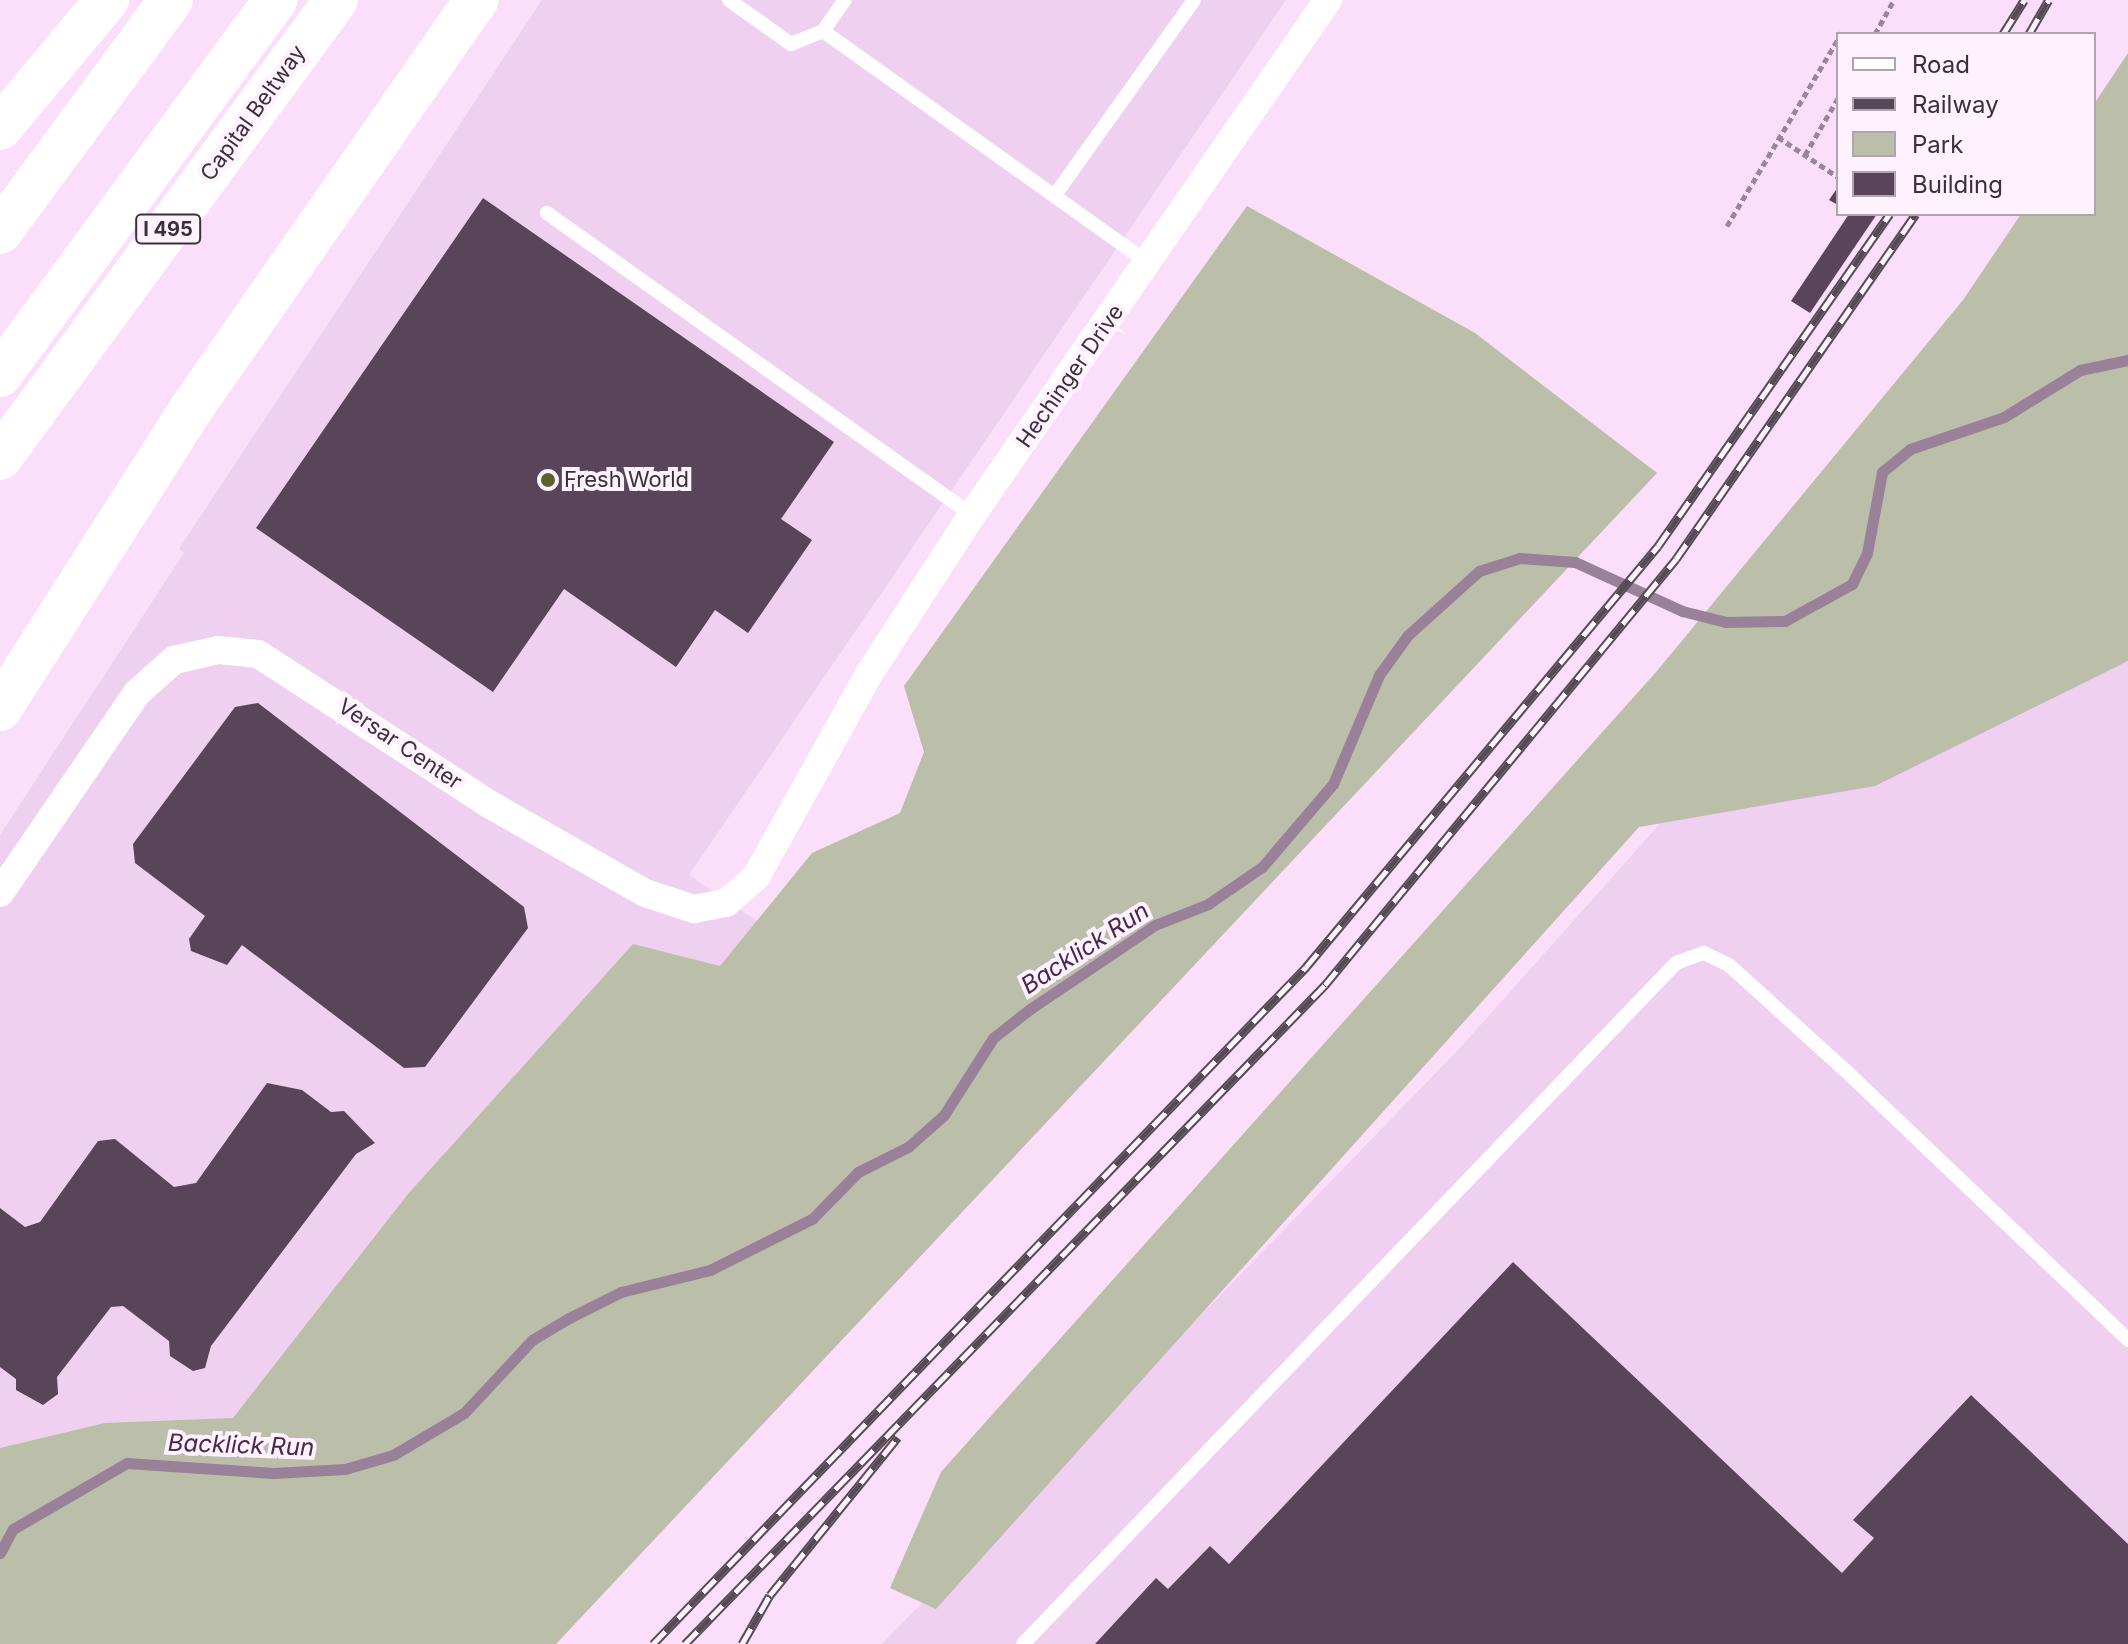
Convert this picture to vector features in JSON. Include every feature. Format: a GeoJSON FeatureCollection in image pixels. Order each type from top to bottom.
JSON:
{"type":"FeatureCollection","features":[{"type":"Feature","properties":{"kind":"highway"},"geometry":{"type":"LineString","coordinates":[[0,128],[107,0]]}},
{"type":"Feature","properties":{"kind":"highway"},"geometry":{"type":"LineString","coordinates":[[0,232],[171,0]]}},
{"type":"Feature","properties":{"kind":"highway"},"geometry":{"type":"LineString","coordinates":[[0,375],[275,0]]}},
{"type":"Feature","properties":{"kind":"highway","name":"Capital Beltway"},"geometry":{"type":"LineString","coordinates":[[0,458],[336,0]]}},
{"type":"Feature","properties":{"kind":"highway"},"geometry":{"type":"LineString","coordinates":[[0,709],[191,409],[476,0]]}},
{"type":"Feature","properties":{"kind":"highway"},"geometry":{"type":"LineString","coordinates":[[0,651],[191,409]]}},
{"type":"Feature","properties":{"kind":"street","name":"Hechinger Drive"},"geometry":{"type":"LineString","coordinates":[[826,761],[869,674],[972,515],[1149,264],[1328,0]]}},
{"type":"Feature","properties":{"kind":"street","name":"Versar Center"},"geometry":{"type":"LineString","coordinates":[[0,893],[137,693],[174,660],[218,650],[258,654],[489,804],[645,893],[694,909],[726,903],[756,877],[826,761]]}},
{"type":"Feature","properties":{"kind":"lane"},"geometry":{"type":"LineString","coordinates":[[729,0],[791,44],[823,31],[845,0]]}},
{"type":"Feature","properties":{"kind":"lane"},"geometry":{"type":"LineString","coordinates":[[1055,195],[1194,0]]}},
{"type":"Feature","properties":{"kind":"lane"},"geometry":{"type":"LineString","coordinates":[[823,31],[1149,264]]}},
{"type":"Feature","properties":{"kind":"lane"},"geometry":{"type":"LineString","coordinates":[[547,213],[972,515]]}},
{"type":"Feature","properties":{"kind":"lane"},"geometry":{"type":"LineString","coordinates":[[1023,1644],[1676,963],[1704,953],[1729,965],[1846,1071],[2128,1340]]}},
{"type":"Feature","properties":{"kind":"path"},"geometry":{"type":"LineString","coordinates":[[1876,32],[1894,0]]}},
{"type":"Feature","properties":{"kind":"path"},"geometry":{"type":"LineString","coordinates":[[1727,226],[1836,42]]}},
{"type":"Feature","properties":{"kind":"path"},"geometry":{"type":"LineString","coordinates":[[1805,155],[1836,101]]}},
{"type":"Feature","properties":{"kind":"path"},"geometry":{"type":"LineString","coordinates":[[1778,137],[1836,176]]}},
{"type":"Feature","properties":{"kind":"shaded area"},"geometry":{"type":"Polygon","coordinates":[[[542,0],[1286,0],[689,875],[1040,1113],[0,1644],[0,835],[184,553],[179,549],[542,0]]]}},
{"type":"Feature","properties":{"kind":"shaded area"},"geometry":{"type":"Polygon","coordinates":[[[2128,529],[2128,1644],[882,1644],[1460,1048],[1665,818],[2128,529]]]}},
{"type":"Feature","properties":{"kind":"green space"},"geometry":{"type":"Polygon","coordinates":[[[2128,53],[2128,661],[1875,786],[1639,827],[936,1609],[890,1588],[941,1472],[1657,671],[1963,300],[2020,216],[2096,216],[2096,101],[2128,53]]]}},
{"type":"Feature","properties":{"kind":"green space"},"geometry":{"type":"Polygon","coordinates":[[[1247,206],[1475,333],[1657,473],[556,1644],[0,1644],[0,1448],[105,1423],[233,1418],[408,1194],[633,944],[720,966],[812,853],[900,813],[924,752],[904,686],[1247,206]]]}},
{"type":"Feature","properties":{"kind":"building"},"geometry":{"type":"Polygon","coordinates":[[[1836,190],[1836,204],[1829,200],[1836,190]]]}},
{"type":"Feature","properties":{"kind":"building","name":"Fresh World"},"geometry":{"type":"Polygon","coordinates":[[[483,198],[834,442],[781,519],[812,540],[748,633],[715,610],[676,667],[564,589],[493,692],[256,528],[483,198]]]}},
{"type":"Feature","properties":{"kind":"building"},"geometry":{"type":"Polygon","coordinates":[[[1848,216],[1876,216],[1810,313],[1791,301],[1848,216]]]}},
{"type":"Feature","properties":{"kind":"building"},"geometry":{"type":"Polygon","coordinates":[[[258,703],[524,907],[528,928],[425,1067],[404,1068],[242,945],[227,965],[191,951],[189,939],[205,916],[135,863],[133,844],[235,707],[258,703]]]}},
{"type":"Feature","properties":{"kind":"building"},"geometry":{"type":"Polygon","coordinates":[[[267,1083],[302,1090],[331,1112],[344,1111],[375,1143],[356,1154],[211,1346],[205,1368],[193,1371],[170,1356],[169,1341],[123,1306],[111,1307],[57,1377],[58,1394],[43,1405],[16,1390],[16,1379],[0,1367],[0,1208],[25,1227],[40,1222],[98,1141],[115,1139],[174,1187],[196,1183],[267,1083]]]}},
{"type":"Feature","properties":{"kind":"building"},"geometry":{"type":"Polygon","coordinates":[[[1513,1262],[1842,1573],[1874,1538],[1853,1520],[1971,1395],[2128,1544],[2128,1644],[1095,1644],[1156,1578],[1168,1589],[1210,1546],[1229,1564],[1513,1262]]]}},
{"type":"Feature","properties":{"kind":"waterway","name":"Backlick Run"},"geometry":{"type":"LineString","coordinates":[[0,1553],[13,1529],[127,1463],[273,1473],[345,1469],[393,1455],[464,1413],[532,1340],[569,1318],[621,1292],[710,1270],[812,1219],[858,1172],[908,1147],[944,1115],[993,1038],[1030,1009],[1155,925],[1208,904],[1262,867],[1333,784],[1379,675],[1408,635],[1479,571],[1520,558],[1575,562],[1682,611],[1726,622],[1785,621],[1852,584],[1867,553],[1882,472],[1910,449],[2004,417],[2080,370],[2128,360]]}},
{"type":"Feature","properties":{"kind":"railway"},"geometry":{"type":"LineString","coordinates":[[2004,32],[2024,0]]}},
{"type":"Feature","properties":{"kind":"railway"},"geometry":{"type":"LineString","coordinates":[[2030,32],[2049,0]]}},
{"type":"Feature","properties":{"kind":"railway"},"geometry":{"type":"LineString","coordinates":[[653,1644],[1306,967],[1658,546],[1889,216]]}},
{"type":"Feature","properties":{"kind":"railway"},"geometry":{"type":"LineString","coordinates":[[685,1644],[1325,985],[1676,559],[1915,216]]}},
{"type":"Feature","properties":{"kind":"railway"},"geometry":{"type":"LineString","coordinates":[[742,1644],[770,1595],[898,1437]]}},
{"type":"Feature","properties":{"kind":"place","name":"Fresh World"},"geometry":{"type":"Point","coordinates":[548,480]}}]}
